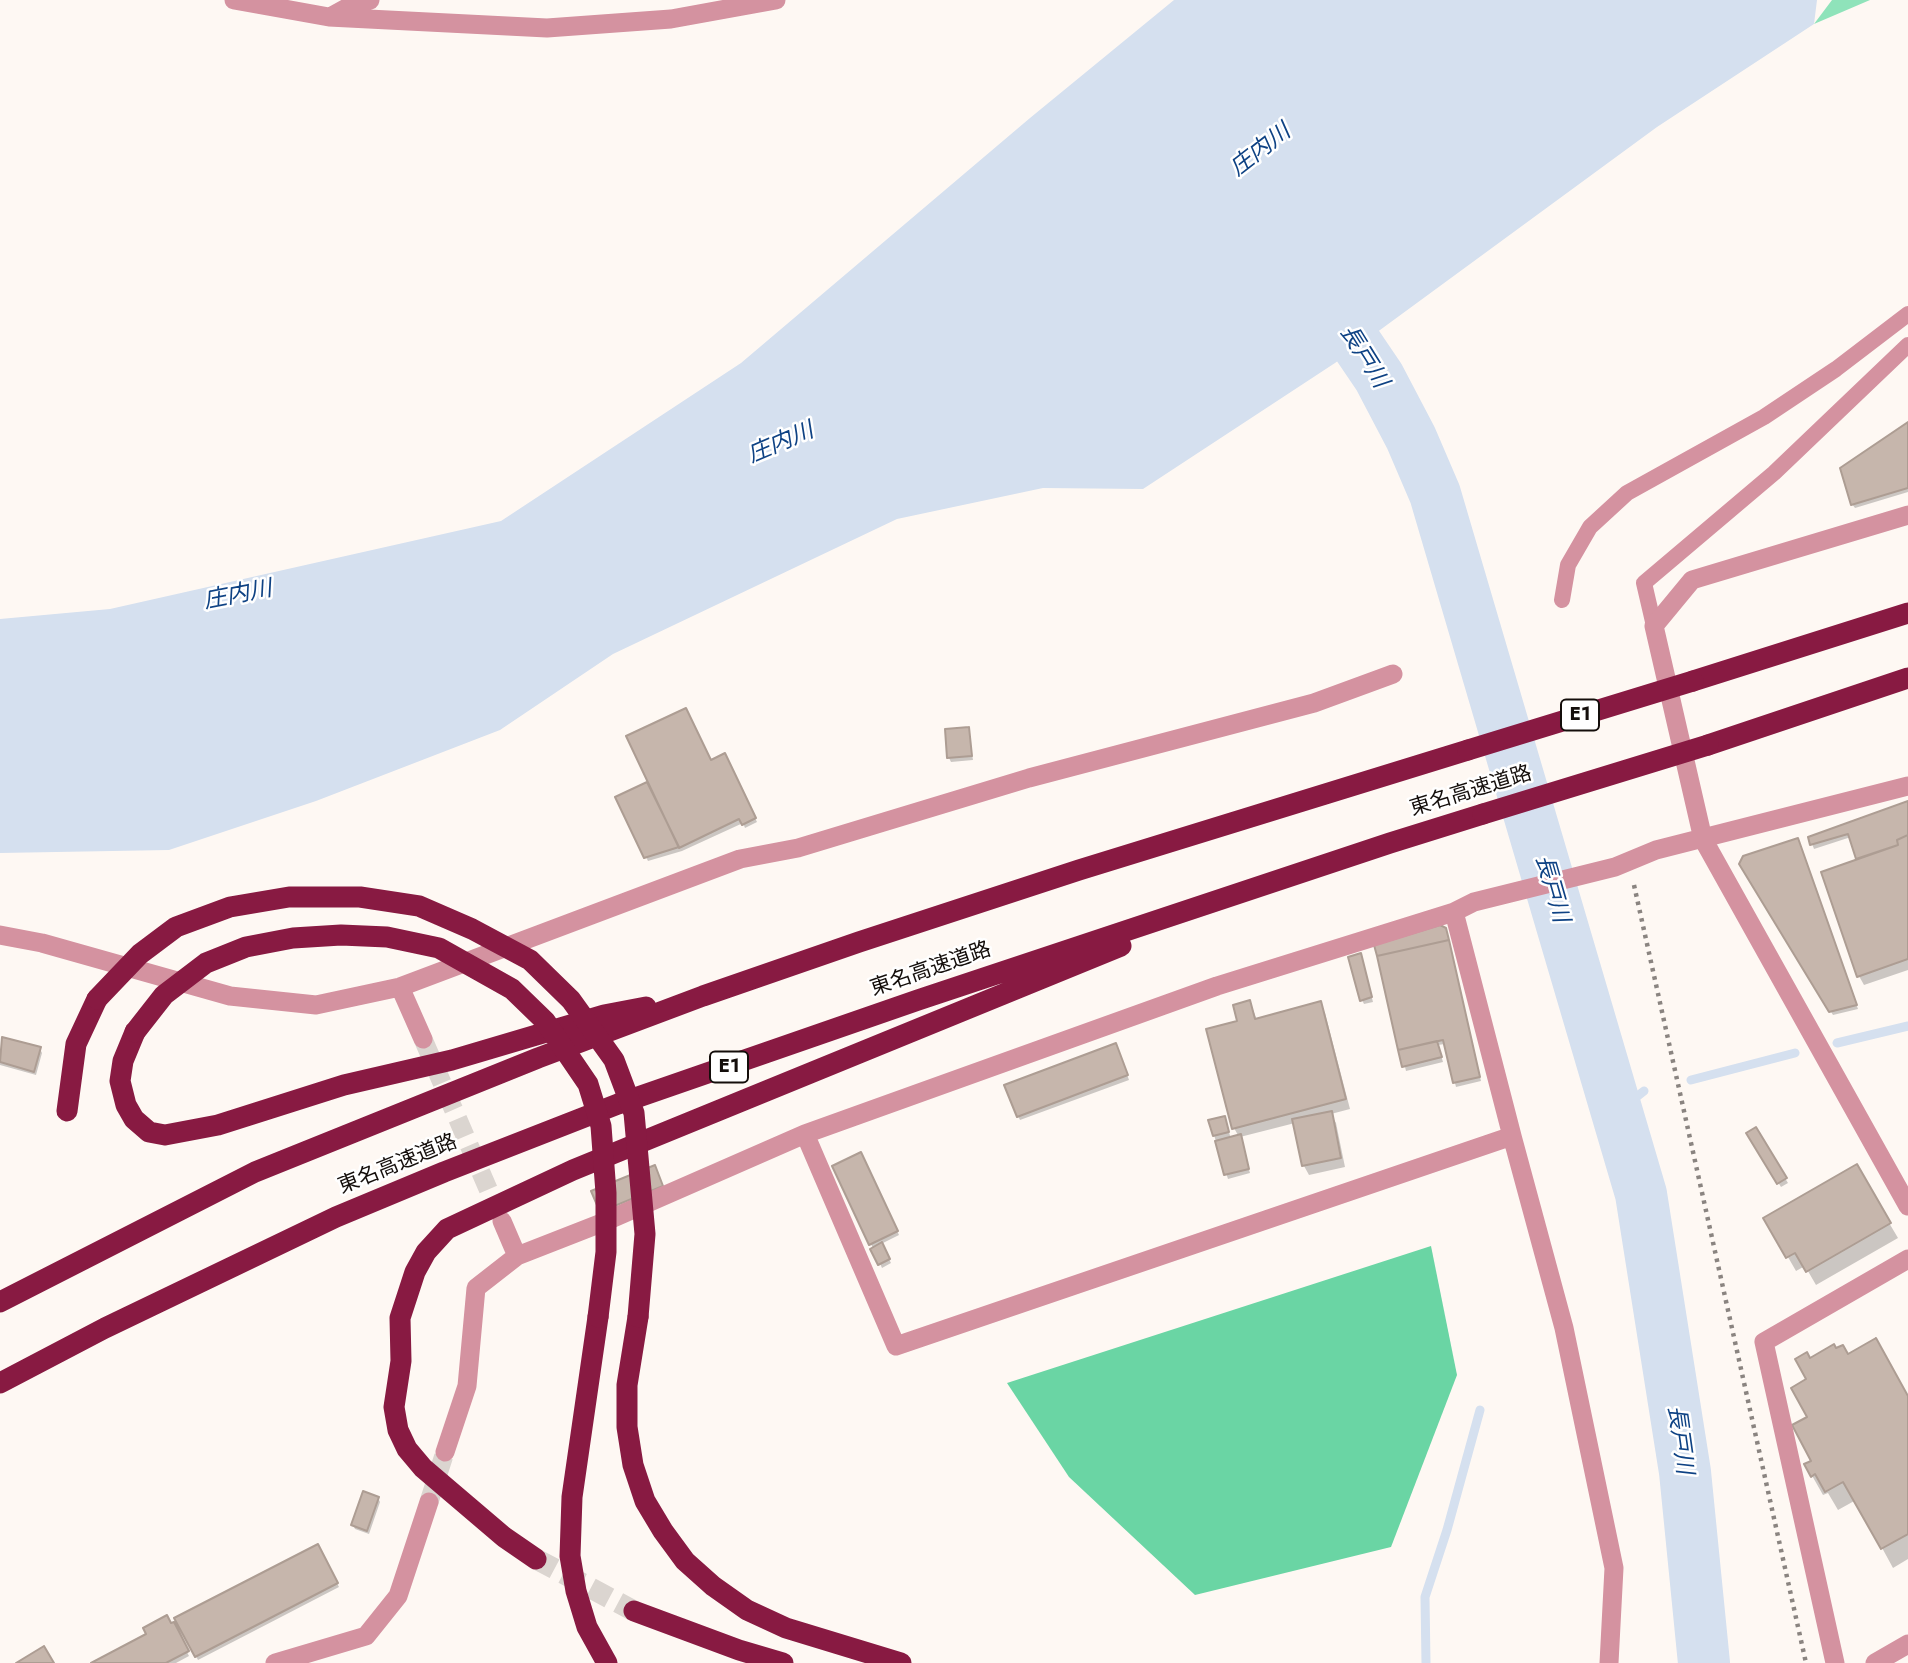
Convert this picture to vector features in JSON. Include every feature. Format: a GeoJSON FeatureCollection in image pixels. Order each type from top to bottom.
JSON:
{"type":"FeatureCollection","features":[{"type":"Feature","properties":{"kind":"highway","name":"東名高速道路"},"geometry":{"type":"LineString","coordinates":[[0,1302],[255,1172],[538,1058],[703,996],[1079,870],[1908,613]]}},
{"type":"Feature","properties":{"kind":"highway","name":"東名高速道路"},"geometry":{"type":"LineString","coordinates":[[0,1383],[105,1328],[336,1217],[593,1114],[918,1000],[1390,843],[1707,745],[1908,678]]}},
{"type":"Feature","properties":{"kind":"highway"},"geometry":{"type":"LineString","coordinates":[[536,1559],[505,1537],[423,1468],[407,1449],[398,1430],[394,1407],[401,1361],[400,1318],[415,1272],[426,1252],[447,1228],[573,1170],[1221,907],[1272,883],[1390,843]]}},
{"type":"Feature","properties":{"kind":"highway"},"geometry":{"type":"LineString","coordinates":[[67,1111],[76,1044],[97,999],[139,954],[176,927],[230,907],[289,897],[360,897],[419,906],[472,929],[530,960],[571,1000],[614,1060],[634,1113],[645,1234],[638,1317],[627,1385],[627,1427],[633,1465],[645,1501],[685,1560],[713,1586],[747,1610],[786,1628],[901,1663]]}},
{"type":"Feature","properties":{"kind":"highway"},"geometry":{"type":"LineString","coordinates":[[607,1663],[587,1627],[576,1591],[570,1556],[572,1497],[598,1317],[606,1229],[601,1126],[588,1084],[545,1021],[512,989],[439,948],[387,937],[341,935],[293,939],[246,947],[206,963],[164,995],[135,1032],[123,1061],[120,1081],[126,1105],[134,1119],[149,1132],[165,1135],[218,1125],[344,1085],[452,1060],[604,1015],[703,996]]}},
{"type":"Feature","properties":{"kind":"highway"},"geometry":{"type":"LineString","coordinates":[[634,1611],[739,1650],[783,1663]]}},
{"type":"Feature","properties":{"kind":"street"},"geometry":{"type":"LineString","coordinates":[[234,0],[330,17],[547,28],[671,19],[776,0]]}},
{"type":"Feature","properties":{"kind":"street"},"geometry":{"type":"LineString","coordinates":[[330,17],[352,5],[370,0]]}},
{"type":"Feature","properties":{"kind":"street"},"geometry":{"type":"LineString","coordinates":[[1908,515],[1692,580],[1654,626],[1703,839],[1908,1206]]}},
{"type":"Feature","properties":{"kind":"street"},"geometry":{"type":"LineString","coordinates":[[0,935],[42,943],[230,996],[316,1005],[400,987],[740,859],[798,848],[1028,778],[1314,703],[1394,674]]}},
{"type":"Feature","properties":{"kind":"street"},"geometry":{"type":"LineString","coordinates":[[445,1452],[467,1386],[477,1288],[517,1256],[604,1222],[805,1134],[1217,986],[1454,912],[1474,902],[1622,864],[1656,850],[1908,786]]}},
{"type":"Feature","properties":{"kind":"street"},"geometry":{"type":"LineString","coordinates":[[1454,912],[1564,1328],[1614,1568],[1609,1663]]}},
{"type":"Feature","properties":{"kind":"street"},"geometry":{"type":"LineString","coordinates":[[400,987],[423,1039]]}},
{"type":"Feature","properties":{"kind":"street"},"geometry":{"type":"LineString","coordinates":[[805,1134],[896,1346],[1512,1136]]}},
{"type":"Feature","properties":{"kind":"street"},"geometry":{"type":"LineString","coordinates":[[502,1221],[517,1256]]}},
{"type":"Feature","properties":{"kind":"street"},"geometry":{"type":"LineString","coordinates":[[1835,1663],[1764,1342],[1908,1259]]}},
{"type":"Feature","properties":{"kind":"street"},"geometry":{"type":"LineString","coordinates":[[275,1663],[366,1636],[398,1596],[429,1502]]}},
{"type":"Feature","properties":{"kind":"street"},"geometry":{"type":"LineString","coordinates":[[1875,1663],[1908,1644]]}},
{"type":"Feature","properties":{"kind":"lane"},"geometry":{"type":"LineString","coordinates":[[1562,600],[1568,565],[1590,527],[1627,493],[1764,417],[1836,369],[1908,314]]}},
{"type":"Feature","properties":{"kind":"lane"},"geometry":{"type":"LineString","coordinates":[[1654,626],[1644,583],[1774,473],[1908,345]]}},
{"type":"Feature","properties":{"kind":"path"},"geometry":{"type":"LineString","coordinates":[[1622,864],[1805,1663]]}},
{"type":"Feature","properties":{"kind":"green space"},"geometry":{"type":"Polygon","coordinates":[[[1832,0],[1870,0],[1814,24],[1832,0]]]}},
{"type":"Feature","properties":{"kind":"green space"},"geometry":{"type":"Polygon","coordinates":[[[1431,1246],[1457,1375],[1391,1547],[1195,1595],[1069,1477],[1007,1383],[1431,1246]]]}},
{"type":"Feature","properties":{"kind":"water","name":"庄内川"},"geometry":{"type":"Polygon","coordinates":[[[1174,0],[1817,0],[1814,24],[1657,127],[1335,363],[1143,489],[1043,488],[897,519],[613,654],[500,730],[316,801],[169,850],[0,853],[0,619],[110,609],[501,521],[741,363],[1174,0]]]}},
{"type":"Feature","properties":{"kind":"building"},"geometry":{"type":"Polygon","coordinates":[[[1908,422],[1908,488],[1851,505],[1840,468],[1908,422]]]}},
{"type":"Feature","properties":{"kind":"building"},"geometry":{"type":"Polygon","coordinates":[[[686,708],[711,760],[725,753],[756,818],[742,825],[739,819],[679,848],[626,736],[686,708]]]}},
{"type":"Feature","properties":{"kind":"building"},"geometry":{"type":"Polygon","coordinates":[[[969,727],[972,756],[947,758],[945,729],[969,727]]]}},
{"type":"Feature","properties":{"kind":"building"},"geometry":{"type":"Polygon","coordinates":[[[647,782],[679,847],[644,858],[615,797],[647,782]]]}},
{"type":"Feature","properties":{"kind":"building"},"geometry":{"type":"Polygon","coordinates":[[[1908,801],[1908,835],[1897,840],[1898,845],[1856,859],[1848,834],[1810,845],[1808,837],[1908,801]]]}},
{"type":"Feature","properties":{"kind":"building"},"geometry":{"type":"Polygon","coordinates":[[[1908,835],[1908,959],[1857,977],[1821,872],[1898,845],[1897,840],[1908,835]]]}},
{"type":"Feature","properties":{"kind":"building"},"geometry":{"type":"Polygon","coordinates":[[[1798,838],[1857,1005],[1829,1012],[1739,864],[1743,856],[1798,838]]]}},
{"type":"Feature","properties":{"kind":"building"},"geometry":{"type":"Polygon","coordinates":[[[1440,925],[1446,928],[1449,940],[1377,956],[1374,945],[1440,925]]]}},
{"type":"Feature","properties":{"kind":"building"},"geometry":{"type":"Polygon","coordinates":[[[1449,940],[1480,1077],[1453,1083],[1443,1040],[1398,1050],[1377,956],[1449,940]]]}},
{"type":"Feature","properties":{"kind":"building"},"geometry":{"type":"Polygon","coordinates":[[[1361,953],[1372,997],[1360,1001],[1348,957],[1361,953]]]}},
{"type":"Feature","properties":{"kind":"building"},"geometry":{"type":"Polygon","coordinates":[[[1250,1000],[1255,1019],[1321,1001],[1346,1099],[1232,1129],[1206,1029],[1237,1021],[1233,1005],[1250,1000]]]}},
{"type":"Feature","properties":{"kind":"building"},"geometry":{"type":"Polygon","coordinates":[[[2,1037],[41,1047],[34,1072],[0,1062],[2,1037]]]}},
{"type":"Feature","properties":{"kind":"building"},"geometry":{"type":"Polygon","coordinates":[[[1437,1041],[1442,1057],[1402,1067],[1398,1050],[1437,1041]]]}},
{"type":"Feature","properties":{"kind":"building"},"geometry":{"type":"Polygon","coordinates":[[[1116,1043],[1128,1075],[1017,1117],[1004,1085],[1116,1043]]]}},
{"type":"Feature","properties":{"kind":"building"},"geometry":{"type":"Polygon","coordinates":[[[1332,1111],[1341,1158],[1302,1166],[1292,1119],[1332,1111]]]}},
{"type":"Feature","properties":{"kind":"building"},"geometry":{"type":"Polygon","coordinates":[[[1225,1116],[1229,1132],[1213,1136],[1208,1120],[1225,1116]]]}},
{"type":"Feature","properties":{"kind":"building"},"geometry":{"type":"Polygon","coordinates":[[[1756,1127],[1787,1178],[1777,1184],[1746,1133],[1756,1127]]]}},
{"type":"Feature","properties":{"kind":"building"},"geometry":{"type":"Polygon","coordinates":[[[1241,1134],[1249,1169],[1224,1175],[1215,1141],[1241,1134]]]}},
{"type":"Feature","properties":{"kind":"building"},"geometry":{"type":"Polygon","coordinates":[[[861,1152],[898,1231],[869,1245],[832,1166],[861,1152]]]}},
{"type":"Feature","properties":{"kind":"building"},"geometry":{"type":"Polygon","coordinates":[[[1857,1164],[1891,1223],[1806,1272],[1795,1253],[1786,1258],[1763,1218],[1857,1164]]]}},
{"type":"Feature","properties":{"kind":"building"},"geometry":{"type":"Polygon","coordinates":[[[655,1165],[663,1186],[600,1212],[591,1191],[655,1165]]]}},
{"type":"Feature","properties":{"kind":"building"},"geometry":{"type":"Polygon","coordinates":[[[882,1242],[890,1259],[878,1265],[870,1249],[882,1242]]]}},
{"type":"Feature","properties":{"kind":"building"},"geometry":{"type":"Polygon","coordinates":[[[1876,1338],[1908,1396],[1908,1534],[1881,1549],[1843,1482],[1825,1492],[1815,1474],[1811,1477],[1804,1464],[1811,1461],[1792,1425],[1807,1417],[1791,1388],[1806,1379],[1795,1359],[1807,1352],[1810,1358],[1834,1344],[1836,1348],[1843,1345],[1848,1354],[1876,1338]]]}},
{"type":"Feature","properties":{"kind":"building"},"geometry":{"type":"Polygon","coordinates":[[[363,1491],[379,1497],[367,1531],[351,1525],[363,1491]]]}},
{"type":"Feature","properties":{"kind":"building"},"geometry":{"type":"Polygon","coordinates":[[[318,1544],[338,1583],[195,1657],[174,1618],[318,1544]]]}},
{"type":"Feature","properties":{"kind":"building"},"geometry":{"type":"Polygon","coordinates":[[[167,1615],[171,1623],[174,1622],[189,1651],[166,1663],[91,1663],[146,1634],[143,1628],[167,1615]]]}},
{"type":"Feature","properties":{"kind":"building"},"geometry":{"type":"Polygon","coordinates":[[[44,1646],[54,1663],[16,1663],[44,1646]]]}},
{"type":"Feature","properties":{"kind":"waterway","name":"長戸川"},"geometry":{"type":"LineString","coordinates":[[1318,287],[1379,377],[1411,438],[1435,494],[1641,1194],[1685,1472],[1704,1663]]}},
{"type":"Feature","properties":{"kind":"waterway"},"geometry":{"type":"LineString","coordinates":[[1837,1043],[1908,1026]]}},
{"type":"Feature","properties":{"kind":"waterway"},"geometry":{"type":"LineString","coordinates":[[1691,1080],[1795,1053]]}},
{"type":"Feature","properties":{"kind":"waterway"},"geometry":{"type":"LineString","coordinates":[[1616,1113],[1644,1091]]}},
{"type":"Feature","properties":{"kind":"waterway"},"geometry":{"type":"LineString","coordinates":[[1426,1663],[1425,1597],[1447,1530],[1480,1410]]}},
{"type":"Feature","properties":{"kind":"tunnel"},"geometry":{"type":"LineString","coordinates":[[423,1039],[502,1221]]}},
{"type":"Feature","properties":{"kind":"tunnel"},"geometry":{"type":"LineString","coordinates":[[429,1502],[445,1452]]}},
{"type":"Feature","properties":{"kind":"tunnel"},"geometry":{"type":"LineString","coordinates":[[536,1559],[634,1611]]}}]}
